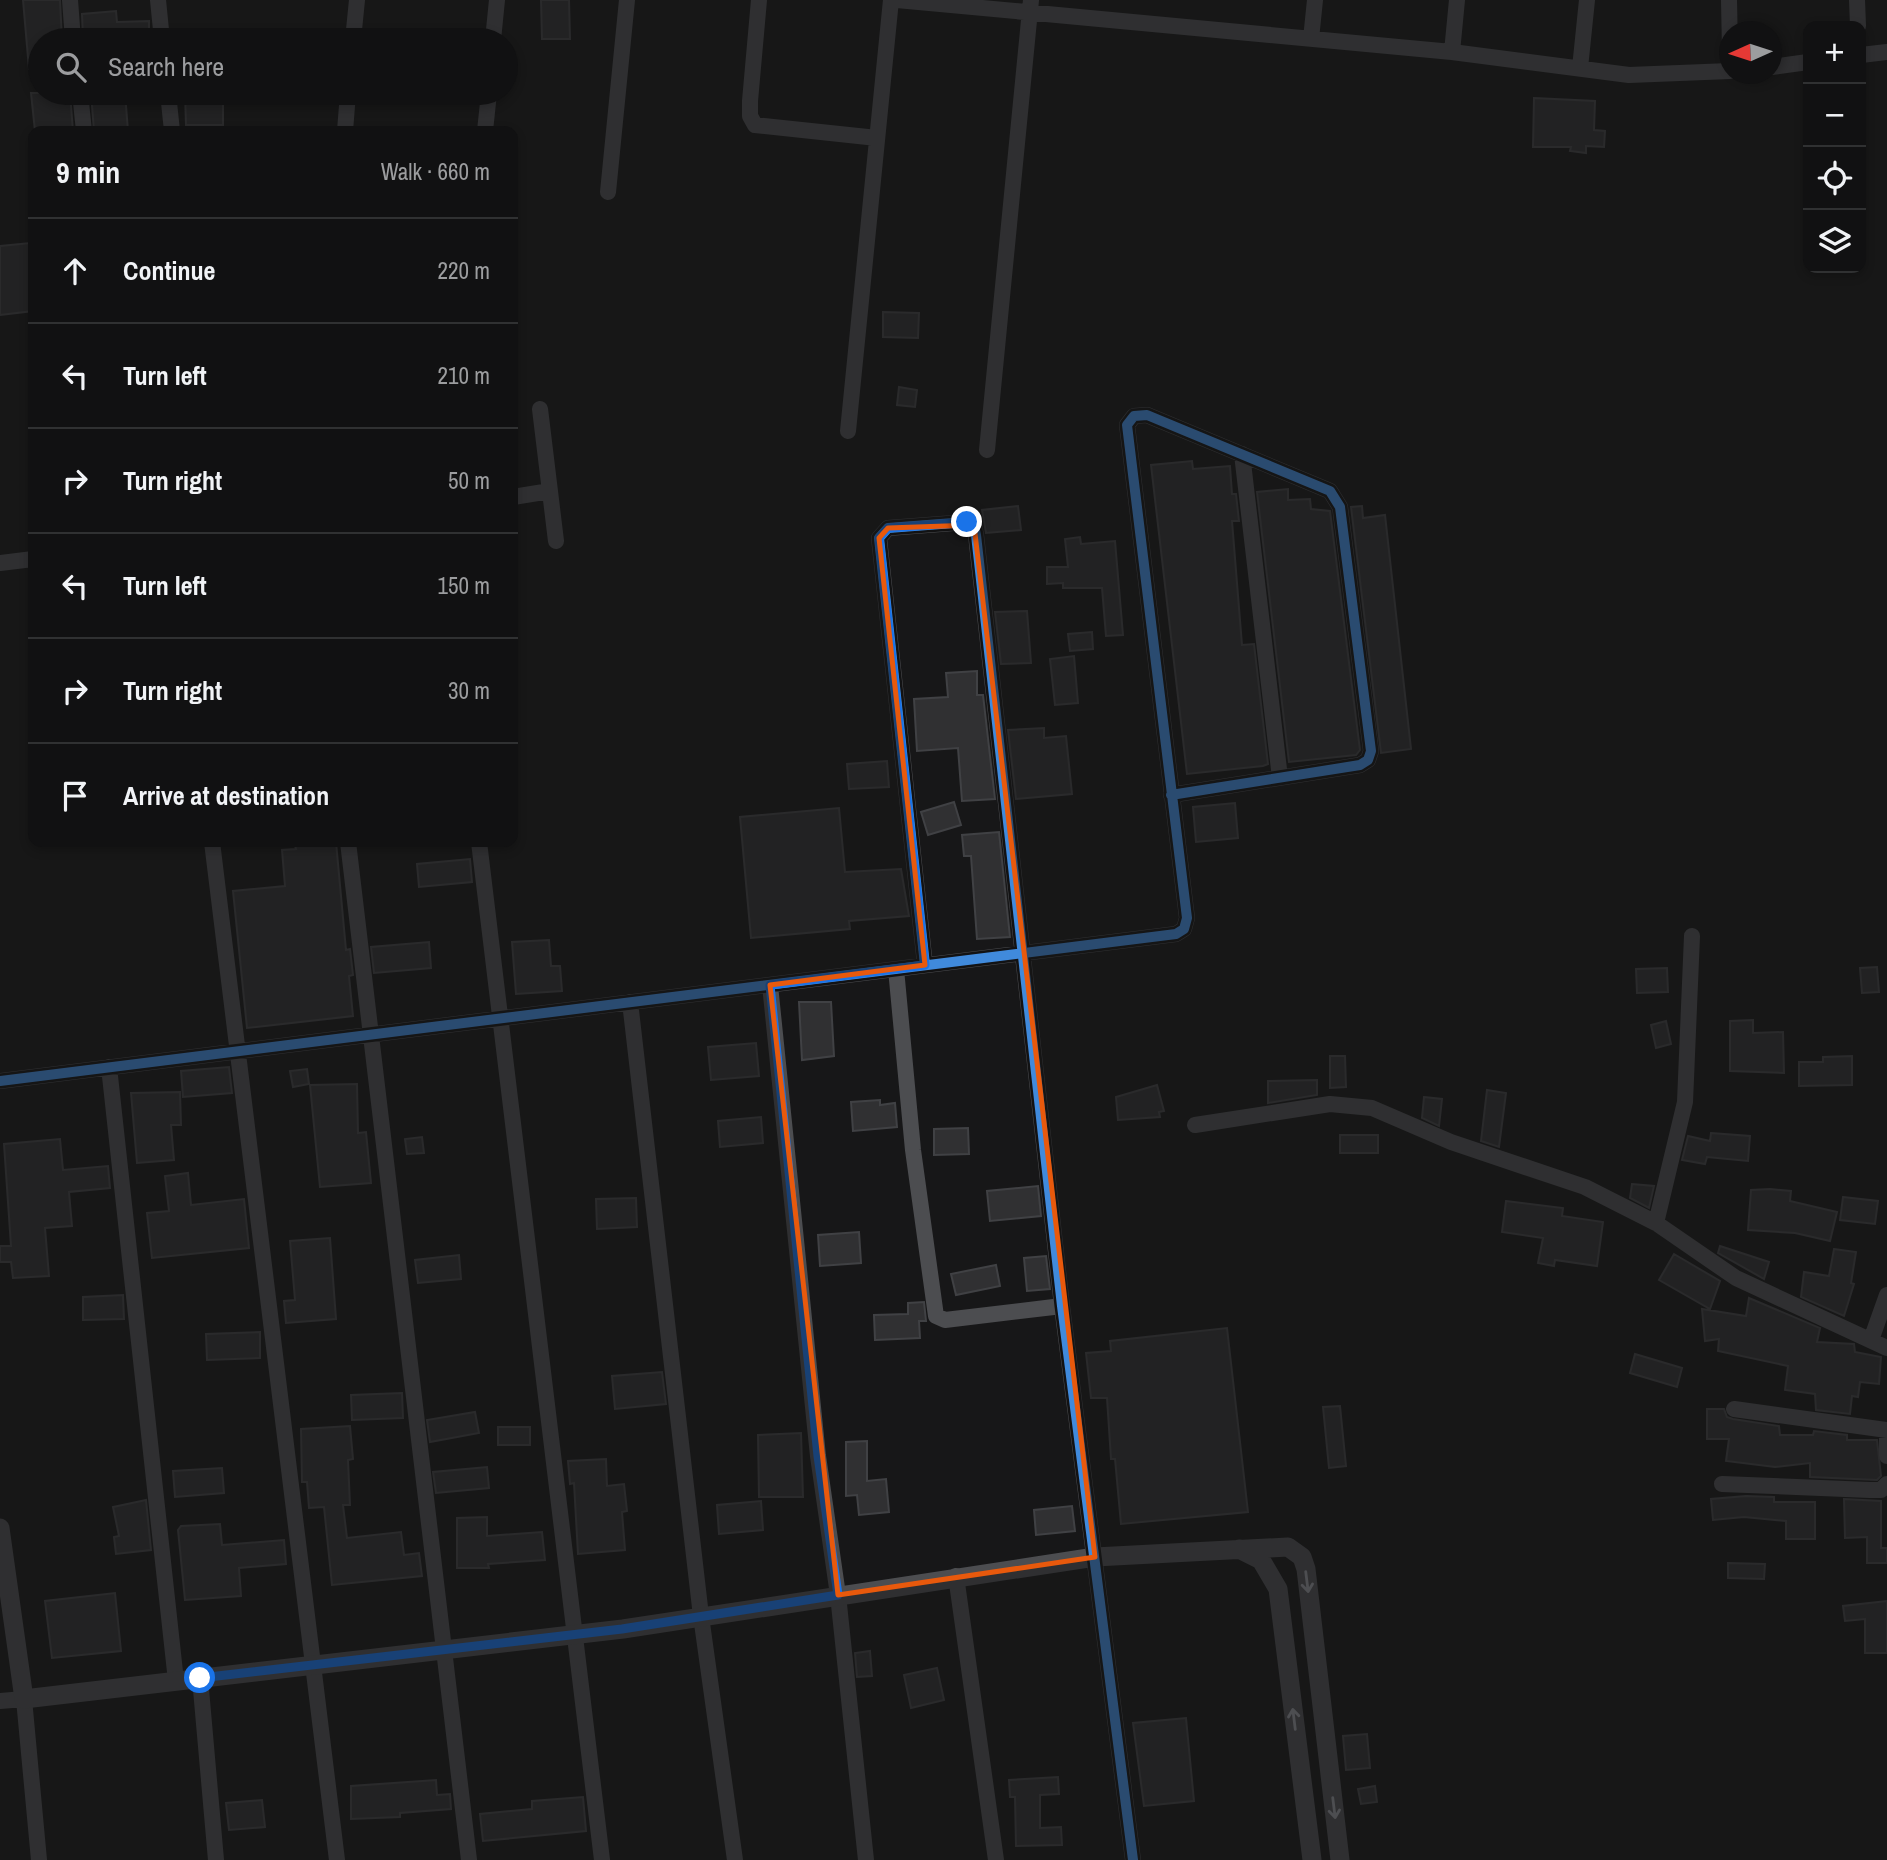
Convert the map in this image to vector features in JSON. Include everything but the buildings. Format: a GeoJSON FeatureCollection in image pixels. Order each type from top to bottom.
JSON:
{"type":"FeatureCollection","features":[{"type":"Feature","properties":{"kind":"street"},"geometry":{"type":"LineString","coordinates":[[69,0],[72,28]]}},
{"type":"Feature","properties":{"kind":"street"},"geometry":{"type":"LineString","coordinates":[[158,0],[161,28]]}},
{"type":"Feature","properties":{"kind":"street"},"geometry":{"type":"LineString","coordinates":[[354,28],[356,0]]}},
{"type":"Feature","properties":{"kind":"street"},"geometry":{"type":"LineString","coordinates":[[494,28],[496,0]]}},
{"type":"Feature","properties":{"kind":"street"},"geometry":{"type":"LineString","coordinates":[[608,192],[627,0]]}},
{"type":"Feature","properties":{"kind":"street"},"geometry":{"type":"LineString","coordinates":[[759,0],[750,101],[750,116],[755,125],[877,138]]}},
{"type":"Feature","properties":{"kind":"street"},"geometry":{"type":"LineString","coordinates":[[848,431],[891,0]]}},
{"type":"Feature","properties":{"kind":"street"},"geometry":{"type":"LineString","coordinates":[[897,0],[1030,6],[1311,39],[1452,52],[1629,75],[1719,71]]}},
{"type":"Feature","properties":{"kind":"street"},"geometry":{"type":"LineString","coordinates":[[1311,39],[1315,0]]}},
{"type":"Feature","properties":{"kind":"street"},"geometry":{"type":"LineString","coordinates":[[1452,52],[1457,0]]}},
{"type":"Feature","properties":{"kind":"street"},"geometry":{"type":"LineString","coordinates":[[1580,68],[1587,0]]}},
{"type":"Feature","properties":{"kind":"street"},"geometry":{"type":"LineString","coordinates":[[1729,0],[1729,21]]}},
{"type":"Feature","properties":{"kind":"street"},"geometry":{"type":"LineString","coordinates":[[1857,0],[1858,21]]}},
{"type":"Feature","properties":{"kind":"street"},"geometry":{"type":"LineString","coordinates":[[987,450],[1030,6]]}},
{"type":"Feature","properties":{"kind":"street"},"geometry":{"type":"LineString","coordinates":[[1866,54],[1887,52]]}},
{"type":"Feature","properties":{"kind":"street"},"geometry":{"type":"LineString","coordinates":[[1782,65],[1803,63]]}},
{"type":"Feature","properties":{"kind":"street"},"geometry":{"type":"LineString","coordinates":[[81,105],[83,126]]}},
{"type":"Feature","properties":{"kind":"street"},"geometry":{"type":"LineString","coordinates":[[169,105],[171,126]]}},
{"type":"Feature","properties":{"kind":"street"},"geometry":{"type":"LineString","coordinates":[[345,126],[347,105]]}},
{"type":"Feature","properties":{"kind":"street"},"geometry":{"type":"LineString","coordinates":[[486,126],[488,105]]}},
{"type":"Feature","properties":{"kind":"street"},"geometry":{"type":"LineString","coordinates":[[540,409],[556,541]]}},
{"type":"Feature","properties":{"kind":"street"},"geometry":{"type":"LineString","coordinates":[[0,1081],[1176,934],[1184,929],[1186,918],[1171,795],[1127,425],[1134,416],[1147,415],[1330,491],[1340,507],[1371,751],[1368,760],[1360,765],[1171,795]]}},
{"type":"Feature","properties":{"kind":"street"},"geometry":{"type":"LineString","coordinates":[[1242,454],[1280,778]]}},
{"type":"Feature","properties":{"kind":"street"},"geometry":{"type":"LineString","coordinates":[[518,496],[550,491]]}},
{"type":"Feature","properties":{"kind":"street"},"geometry":{"type":"LineString","coordinates":[[925,965],[878,547],[882,532],[888,528],[967,522],[974,525],[1062,1306],[1133,1860]]}},
{"type":"Feature","properties":{"kind":"street"},"geometry":{"type":"LineString","coordinates":[[0,563],[28,560]]}},
{"type":"Feature","properties":{"kind":"street"},"geometry":{"type":"LineString","coordinates":[[213,847],[337,1860]]}},
{"type":"Feature","properties":{"kind":"street"},"geometry":{"type":"LineString","coordinates":[[349,847],[468,1860]]}},
{"type":"Feature","properties":{"kind":"street"},"geometry":{"type":"LineString","coordinates":[[480,847],[602,1860]]}},
{"type":"Feature","properties":{"kind":"street"},"geometry":{"type":"LineString","coordinates":[[1656,1223],[1685,1102],[1692,936]]}},
{"type":"Feature","properties":{"kind":"street"},"geometry":{"type":"LineString","coordinates":[[896,969],[913,1150],[936,1316],[945,1320],[1062,1306]]}},
{"type":"Feature","properties":{"kind":"street"},"geometry":{"type":"LineString","coordinates":[[770,985],[817,1442],[838,1595],[866,1860]]}},
{"type":"Feature","properties":{"kind":"street"},"geometry":{"type":"LineString","coordinates":[[630,1002],[701,1616],[735,1860]]}},
{"type":"Feature","properties":{"kind":"street"},"geometry":{"type":"LineString","coordinates":[[109,1067],[176,1681]]}},
{"type":"Feature","properties":{"kind":"street"},"geometry":{"type":"LineString","coordinates":[[1195,1125],[1330,1104],[1372,1108],[1451,1142],[1585,1187],[1656,1223],[1736,1278],[1887,1348]]}},
{"type":"Feature","properties":{"kind":"street"},"geometry":{"type":"LineString","coordinates":[[1871,1340],[1887,1295]]}},
{"type":"Feature","properties":{"kind":"street"},"geometry":{"type":"LineString","coordinates":[[1734,1409],[1887,1430],[1887,1456]]}},
{"type":"Feature","properties":{"kind":"street"},"geometry":{"type":"LineString","coordinates":[[1722,1484],[1870,1490],[1881,1490],[1887,1484]]}},
{"type":"Feature","properties":{"kind":"street"},"geometry":{"type":"LineString","coordinates":[[0,1528],[24,1699],[39,1860]]}},
{"type":"Feature","properties":{"kind":"street"},"geometry":{"type":"LineString","coordinates":[[1237,1548],[1261,1560],[1278,1590],[1312,1860]]}},
{"type":"Feature","properties":{"kind":"street"},"geometry":{"type":"LineString","coordinates":[[0,1701],[575,1634],[1095,1557],[1237,1548],[1288,1548],[1302,1557],[1340,1860]]}},
{"type":"Feature","properties":{"kind":"street"},"geometry":{"type":"LineString","coordinates":[[956,1576],[996,1860]]}},
{"type":"Feature","properties":{"kind":"street"},"geometry":{"type":"LineString","coordinates":[[200,1678],[216,1860]]}},
{"type":"Feature","properties":{"kind":"highlighted area"},"geometry":{"type":"Polygon","coordinates":[[[974,525],[1095,1557],[838,1595],[770,985],[925,965],[879,538],[888,528],[974,525]]]}},
{"type":"Feature","properties":{"kind":"cycle path"},"geometry":{"type":"LineString","coordinates":[[0,1081],[1176,934],[1184,929],[1187,918],[1127,425],[1134,416],[1147,415],[1330,491],[1340,507],[1371,751],[1368,760],[1360,765],[1171,795]]}},
{"type":"Feature","properties":{"kind":"cycle path"},"geometry":{"type":"LineString","coordinates":[[925,965],[879,538],[888,528],[967,522],[974,525],[976,535],[1062,1306],[1133,1860]]}},
{"type":"Feature","properties":{"kind":"route"},"geometry":{"type":"LineString","coordinates":[[200,1678],[622,1629],[838,1595],[818,1456],[770,985],[925,965],[878,547],[882,532],[888,528],[967,522]]}}]}
